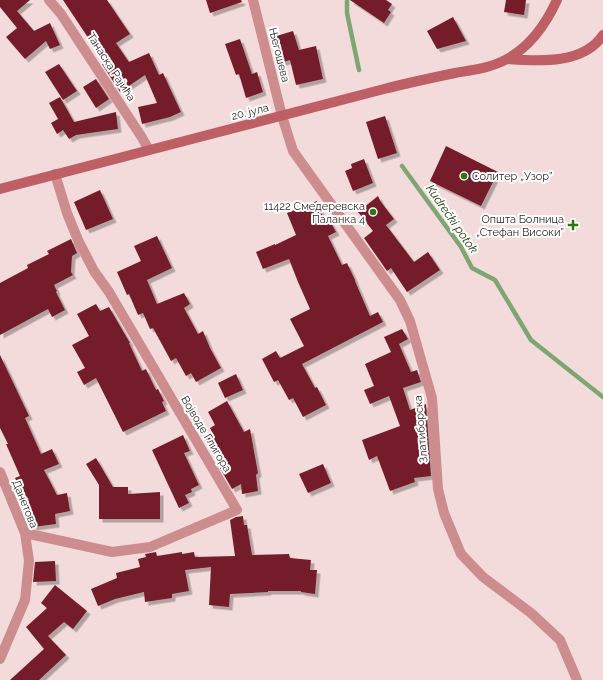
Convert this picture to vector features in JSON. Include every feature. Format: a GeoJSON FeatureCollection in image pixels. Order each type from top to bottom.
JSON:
{"type":"FeatureCollection","features":[{"type":"Feature","properties":{"kind":"main road"},"geometry":{"type":"LineString","coordinates":[[507,59],[524,48],[533,38],[548,18],[557,0]]}},
{"type":"Feature","properties":{"kind":"main road"},"geometry":{"type":"LineString","coordinates":[[507,59],[550,61],[570,57],[586,51],[594,46],[603,35]]}},
{"type":"Feature","properties":{"kind":"main road","name":"20. јула"},"geometry":{"type":"LineString","coordinates":[[0,189],[397,85],[497,64],[507,59]]}},
{"type":"Feature","properties":{"kind":"street","name":"Танаска Рајића"},"geometry":{"type":"LineString","coordinates":[[49,0],[61,14],[150,150]]}},
{"type":"Feature","properties":{"kind":"street","name":"Његошева"},"geometry":{"type":"LineString","coordinates":[[253,0],[282,116]]}},
{"type":"Feature","properties":{"kind":"street","name":"Златиборска"},"geometry":{"type":"LineString","coordinates":[[282,116],[294,151],[400,300],[410,321],[432,398],[438,489],[444,512],[461,554],[483,577],[531,613],[560,640],[577,680]]}},
{"type":"Feature","properties":{"kind":"street","name":"Војводе Глигора"},"geometry":{"type":"LineString","coordinates":[[25,533],[112,552],[150,548],[237,510],[91,265],[73,229],[55,174]]}},
{"type":"Feature","properties":{"kind":"street","name":"Данетова"},"geometry":{"type":"LineString","coordinates":[[0,472],[25,533],[29,561],[25,600],[0,659]]}},
{"type":"Feature","properties":{"kind":"building"},"geometry":{"type":"Polygon","coordinates":[[[0,0],[30,0],[17,11],[34,31],[50,23],[60,45],[50,49],[46,41],[25,59],[6,37],[17,28],[0,7],[0,0]]]}},
{"type":"Feature","properties":{"kind":"building"},"geometry":{"type":"Polygon","coordinates":[[[63,0],[107,0],[130,34],[116,43],[129,62],[149,53],[159,75],[163,73],[181,112],[170,117],[142,124],[138,107],[157,103],[145,75],[120,92],[102,64],[105,63],[63,0]]]}},
{"type":"Feature","properties":{"kind":"building"},"geometry":{"type":"Polygon","coordinates":[[[206,0],[241,0],[242,2],[210,13],[206,0]]]}},
{"type":"Feature","properties":{"kind":"building"},"geometry":{"type":"Polygon","coordinates":[[[350,0],[386,0],[392,4],[388,10],[391,12],[384,23],[350,0]]]}},
{"type":"Feature","properties":{"kind":"building"},"geometry":{"type":"Polygon","coordinates":[[[506,0],[526,0],[524,15],[504,12],[506,0]]]}},
{"type":"Feature","properties":{"kind":"building"},"geometry":{"type":"Polygon","coordinates":[[[453,17],[466,41],[437,49],[427,31],[453,17]]]}},
{"type":"Feature","properties":{"kind":"building"},"geometry":{"type":"Polygon","coordinates":[[[293,31],[299,50],[316,46],[323,79],[296,85],[290,60],[280,63],[273,37],[293,31]]]}},
{"type":"Feature","properties":{"kind":"building"},"geometry":{"type":"Polygon","coordinates":[[[240,39],[252,74],[257,72],[263,92],[246,98],[239,74],[236,75],[225,44],[240,39]]]}},
{"type":"Feature","properties":{"kind":"building"},"geometry":{"type":"Polygon","coordinates":[[[59,64],[77,91],[63,100],[45,72],[59,64]]]}},
{"type":"Feature","properties":{"kind":"building"},"geometry":{"type":"Polygon","coordinates":[[[96,79],[109,99],[96,108],[83,87],[96,79]]]}},
{"type":"Feature","properties":{"kind":"building"},"geometry":{"type":"Polygon","coordinates":[[[60,97],[74,122],[116,112],[118,129],[76,135],[69,139],[63,130],[57,134],[51,123],[58,119],[49,103],[60,97]]]}},
{"type":"Feature","properties":{"kind":"building"},"geometry":{"type":"Polygon","coordinates":[[[385,116],[397,153],[378,159],[366,122],[385,116]]]}},
{"type":"Feature","properties":{"kind":"building","name":"Солитер „Узор”"},"geometry":{"type":"Polygon","coordinates":[[[446,146],[498,172],[481,206],[430,181],[446,146]]]}},
{"type":"Feature","properties":{"kind":"building"},"geometry":{"type":"Polygon","coordinates":[[[364,159],[373,183],[353,191],[345,171],[352,168],[351,164],[364,159]]]}},
{"type":"Feature","properties":{"kind":"building"},"geometry":{"type":"Polygon","coordinates":[[[100,190],[113,219],[86,230],[74,202],[100,190]]]}},
{"type":"Feature","properties":{"kind":"building"},"geometry":{"type":"Polygon","coordinates":[[[378,196],[394,219],[386,225],[414,262],[428,252],[440,270],[407,292],[391,268],[387,271],[364,238],[373,231],[358,212],[378,196]]]}},
{"type":"Feature","properties":{"kind":"building"},"geometry":{"type":"Polygon","coordinates":[[[317,201],[325,223],[330,221],[336,232],[328,236],[342,265],[347,263],[370,316],[378,312],[383,322],[302,364],[315,388],[317,387],[326,405],[303,417],[293,398],[289,400],[278,380],[274,382],[262,359],[276,351],[280,358],[304,346],[290,319],[310,309],[289,259],[263,269],[256,252],[296,235],[287,213],[317,201]]]}},
{"type":"Feature","properties":{"kind":"building"},"geometry":{"type":"Polygon","coordinates":[[[157,236],[172,268],[147,280],[157,304],[184,293],[190,304],[184,308],[198,334],[203,331],[221,368],[196,382],[191,373],[186,376],[176,358],[171,361],[153,328],[150,329],[143,313],[138,315],[117,272],[141,261],[134,246],[157,236]]]}},
{"type":"Feature","properties":{"kind":"building"},"geometry":{"type":"Polygon","coordinates":[[[71,239],[77,253],[72,256],[71,272],[73,275],[54,285],[65,310],[52,317],[48,309],[0,335],[0,283],[28,268],[27,265],[49,254],[47,251],[71,239]]]}},
{"type":"Feature","properties":{"kind":"building"},"geometry":{"type":"Polygon","coordinates":[[[96,304],[100,311],[109,307],[130,343],[142,371],[146,369],[156,390],[158,389],[164,401],[162,402],[166,411],[123,432],[96,378],[84,385],[77,372],[85,368],[72,345],[89,336],[77,314],[96,304]]]}},
{"type":"Feature","properties":{"kind":"building"},"geometry":{"type":"Polygon","coordinates":[[[402,329],[408,339],[399,344],[411,372],[417,370],[421,382],[403,388],[410,410],[426,404],[431,476],[414,478],[415,482],[390,491],[377,456],[369,460],[362,440],[400,426],[389,396],[370,404],[364,390],[374,386],[365,364],[391,352],[384,337],[402,329]]]}},
{"type":"Feature","properties":{"kind":"building"},"geometry":{"type":"Polygon","coordinates":[[[0,355],[29,416],[25,418],[41,454],[52,449],[59,464],[44,470],[57,495],[67,493],[70,511],[55,514],[56,524],[33,527],[28,497],[26,499],[15,478],[20,476],[6,444],[8,444],[0,428],[0,355]]]}},
{"type":"Feature","properties":{"kind":"building"},"geometry":{"type":"Polygon","coordinates":[[[236,374],[243,390],[225,398],[218,383],[236,374]]]}},
{"type":"Feature","properties":{"kind":"building"},"geometry":{"type":"Polygon","coordinates":[[[227,401],[244,432],[250,429],[258,473],[256,475],[258,491],[242,494],[241,484],[232,489],[220,468],[222,467],[203,436],[212,432],[210,428],[215,425],[208,412],[227,401]]]}},
{"type":"Feature","properties":{"kind":"building"},"geometry":{"type":"Polygon","coordinates":[[[183,435],[190,451],[184,453],[199,485],[191,489],[192,492],[185,495],[189,503],[179,508],[152,450],[183,435]]]}},
{"type":"Feature","properties":{"kind":"building"},"geometry":{"type":"Polygon","coordinates":[[[96,458],[113,487],[128,487],[128,494],[160,492],[160,519],[99,519],[99,485],[86,464],[96,458]]]}},
{"type":"Feature","properties":{"kind":"building"},"geometry":{"type":"Polygon","coordinates":[[[323,464],[331,483],[308,493],[299,474],[323,464]]]}},
{"type":"Feature","properties":{"kind":"building"},"geometry":{"type":"Polygon","coordinates":[[[243,516],[244,525],[247,525],[252,555],[289,554],[290,558],[311,560],[310,570],[317,570],[315,594],[301,591],[268,591],[230,594],[229,607],[209,605],[211,567],[185,570],[189,591],[172,594],[172,598],[145,602],[144,592],[115,599],[98,606],[91,589],[117,578],[116,573],[140,567],[138,559],[146,557],[145,554],[156,552],[157,556],[182,552],[182,554],[194,552],[195,557],[235,556],[230,520],[243,516]]]}},
{"type":"Feature","properties":{"kind":"building"},"geometry":{"type":"Polygon","coordinates":[[[55,561],[56,581],[33,582],[35,562],[55,561]]]}},
{"type":"Feature","properties":{"kind":"building"},"geometry":{"type":"Polygon","coordinates":[[[55,585],[87,611],[73,629],[64,622],[48,636],[66,655],[39,680],[10,680],[44,649],[26,627],[47,608],[41,603],[55,585]]]}},
{"type":"Feature","properties":{"kind":"waterway","name":"Kudrečki potok"},"geometry":{"type":"LineString","coordinates":[[347,0],[347,13],[359,70]]}},
{"type":"Feature","properties":{"kind":"waterway","name":"Kudrečki potok"},"geometry":{"type":"LineString","coordinates":[[402,166],[461,247],[472,268],[495,280],[531,340],[603,397]]}},
{"type":"Feature","properties":{"kind":"place","name":"Солитер „Узор”"},"geometry":{"type":"Point","coordinates":[464,176]}},
{"type":"Feature","properties":{"kind":"place","name":"11422 Смедеревска Паланка 4"},"geometry":{"type":"Point","coordinates":[373,212]}},
{"type":"Feature","properties":{"kind":"place","name":"Општа Болница „Стефан Високи”"},"geometry":{"type":"Point","coordinates":[573,225]}}]}
